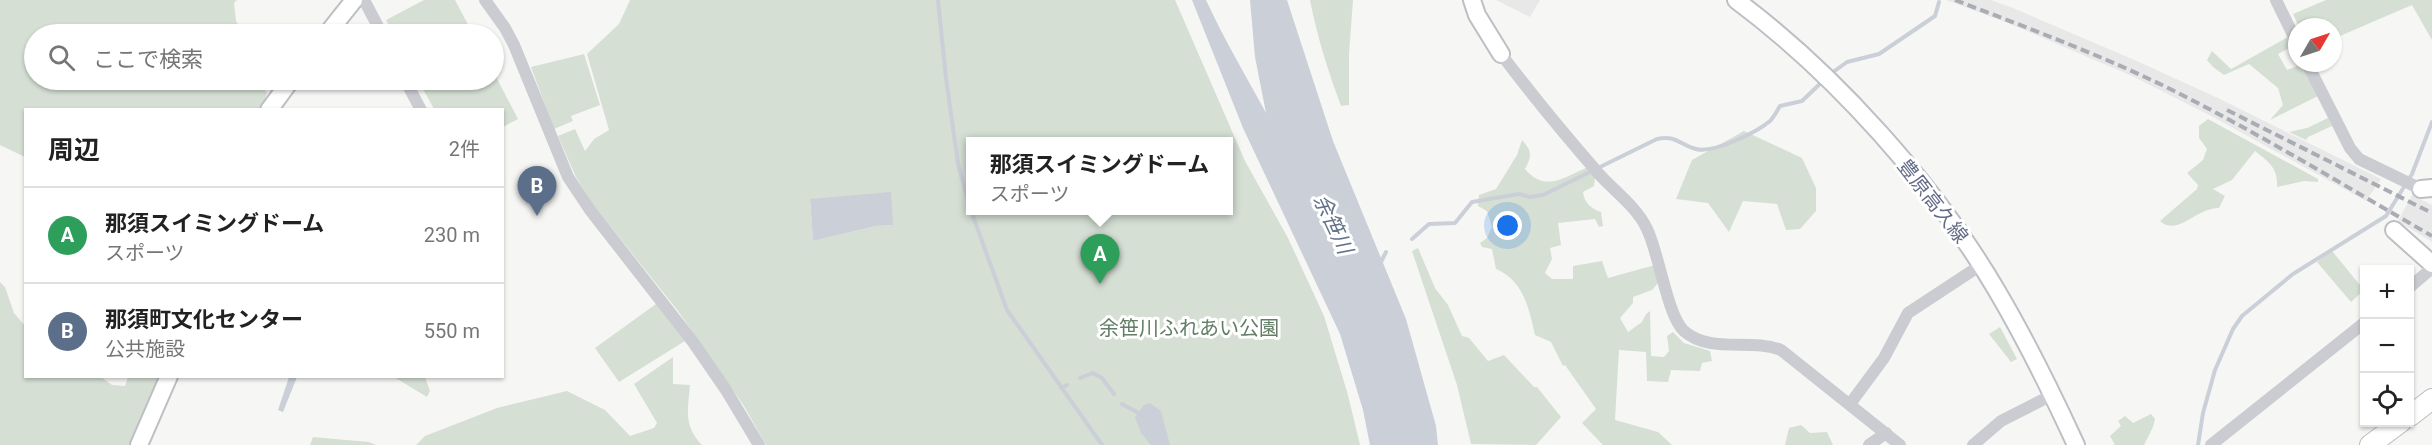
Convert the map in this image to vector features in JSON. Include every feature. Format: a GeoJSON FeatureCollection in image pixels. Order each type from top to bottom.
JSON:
{"type":"FeatureCollection","features":[{"type":"Feature","properties":{"kind":"main road"},"geometry":{"type":"LineString","coordinates":[[335,24],[354,0]]}},
{"type":"Feature","properties":{"kind":"main road","name":"豊原高久線"},"geometry":{"type":"LineString","coordinates":[[1736,0],[1783,37],[1830,81],[1918,180],[1956,228],[2016,325],[2076,445]]}},
{"type":"Feature","properties":{"kind":"main road"},"geometry":{"type":"LineString","coordinates":[[1474,8],[1501,54]]}},
{"type":"Feature","properties":{"kind":"main road"},"geometry":{"type":"LineString","coordinates":[[270,108],[284,90]]}},
{"type":"Feature","properties":{"kind":"main road"},"geometry":{"type":"LineString","coordinates":[[2394,230],[2432,266]]}},
{"type":"Feature","properties":{"kind":"main road"},"geometry":{"type":"LineString","coordinates":[[139,445],[168,378]]}},
{"type":"Feature","properties":{"kind":"main road"},"geometry":{"type":"LineString","coordinates":[[2414,412],[2432,399]]}},
{"type":"Feature","properties":{"kind":"main road"},"geometry":{"type":"LineString","coordinates":[[2370,445],[2395,427]]}},
{"type":"Feature","properties":{"kind":"street"},"geometry":{"type":"LineString","coordinates":[[364,0],[377,24]]}},
{"type":"Feature","properties":{"kind":"street"},"geometry":{"type":"LineString","coordinates":[[485,0],[500,24]]}},
{"type":"Feature","properties":{"kind":"street"},"geometry":{"type":"LineString","coordinates":[[1464,0],[1474,8]]}},
{"type":"Feature","properties":{"kind":"street"},"geometry":{"type":"LineString","coordinates":[[2276,0],[2288,25]]}},
{"type":"Feature","properties":{"kind":"street"},"geometry":{"type":"LineString","coordinates":[[504,29],[514,45],[567,177],[693,342],[726,390],[759,445]]}},
{"type":"Feature","properties":{"kind":"street"},"geometry":{"type":"LineString","coordinates":[[1501,54],[1589,163],[1646,226],[1656,249],[1675,316],[1682,329],[1693,337],[1711,343],[1768,346],[1781,350],[1900,445]]}},
{"type":"Feature","properties":{"kind":"street"},"geometry":{"type":"LineString","coordinates":[[2312,72],[2350,148],[2359,159],[2422,188]]}},
{"type":"Feature","properties":{"kind":"street"},"geometry":{"type":"LineString","coordinates":[[410,90],[420,108]]}},
{"type":"Feature","properties":{"kind":"street"},"geometry":{"type":"LineString","coordinates":[[1850,404],[1884,358],[1908,313],[1981,265]]}},
{"type":"Feature","properties":{"kind":"street"},"geometry":{"type":"LineString","coordinates":[[2414,282],[2432,266]]}},
{"type":"Feature","properties":{"kind":"street"},"geometry":{"type":"LineString","coordinates":[[2211,445],[2360,326]]}},
{"type":"Feature","properties":{"kind":"street"},"geometry":{"type":"LineString","coordinates":[[1973,445],[2001,421],[2052,395]]}},
{"type":"Feature","properties":{"kind":"street"},"geometry":{"type":"LineString","coordinates":[[1869,445],[1886,433]]}},
{"type":"Feature","properties":{"kind":"shaded area"},"geometry":{"type":"Polygon","coordinates":[[[1496,0],[1540,0],[1530,17],[1496,0]]]}},
{"type":"Feature","properties":{"kind":"shaded area"},"geometry":{"type":"Polygon","coordinates":[[[1946,0],[1991,0],[2013,8],[2220,99],[2381,179],[2366,201],[2213,117],[2132,76],[2008,23],[1946,0]]]}},
{"type":"Feature","properties":{"kind":"shaded area"},"geometry":{"type":"Polygon","coordinates":[[[2412,195],[2432,205],[2432,242],[2398,221],[2412,195]]]}},
{"type":"Feature","properties":{"kind":"green space"},"geometry":{"type":"Polygon","coordinates":[[[0,0],[237,0],[234,3],[238,24],[24,24],[24,90],[265,90],[267,92],[263,108],[24,108],[24,157],[0,145],[0,0]]]}},
{"type":"Feature","properties":{"kind":"green space"},"geometry":{"type":"Polygon","coordinates":[[[424,0],[455,0],[468,24],[388,24],[386,20],[424,0]]]}},
{"type":"Feature","properties":{"kind":"green space","name":"余笹川ふれあい公園"},"geometry":{"type":"Polygon","coordinates":[[[630,0],[1175,0],[1245,161],[1288,238],[1324,316],[1348,395],[1360,445],[766,445],[744,406],[678,311],[592,203],[576,177],[558,136],[575,129],[585,151],[594,139],[609,130],[587,54],[619,24],[630,0]],[[810,200],[813,241],[876,226],[892,225],[810,200]]]}},
{"type":"Feature","properties":{"kind":"green space"},"geometry":{"type":"Polygon","coordinates":[[[1310,0],[1353,0],[1349,54],[1349,105],[1341,106],[1323,53],[1310,0]]]}},
{"type":"Feature","properties":{"kind":"green space"},"geometry":{"type":"Polygon","coordinates":[[[2326,0],[2432,0],[2432,40],[2412,5],[2342,35],[2342,18],[2295,18],[2293,14],[2326,0]]]}},
{"type":"Feature","properties":{"kind":"green space"},"geometry":{"type":"Polygon","coordinates":[[[2288,37],[2288,49],[2278,54],[2288,72],[2306,72],[2318,96],[2270,120],[2283,105],[2278,88],[2249,64],[2224,75],[2207,60],[2212,51],[2231,69],[2288,37]]]}},
{"type":"Feature","properties":{"kind":"green space"},"geometry":{"type":"Polygon","coordinates":[[[584,54],[600,105],[571,116],[573,121],[554,129],[531,67],[584,54]]]}},
{"type":"Feature","properties":{"kind":"green space"},"geometry":{"type":"Polygon","coordinates":[[[424,90],[503,90],[518,119],[504,126],[504,108],[433,108],[424,90]]]}},
{"type":"Feature","properties":{"kind":"green space"},"geometry":{"type":"Polygon","coordinates":[[[2328,118],[2332,126],[2306,140],[2289,132],[2307,128],[2328,118]]]}},
{"type":"Feature","properties":{"kind":"green space"},"geometry":{"type":"Polygon","coordinates":[[[2208,119],[2318,179],[2318,182],[2304,181],[2277,187],[2274,170],[2255,151],[2232,180],[2213,189],[2225,196],[2219,208],[2202,212],[2173,226],[2160,221],[2197,189],[2198,185],[2187,173],[2203,160],[2207,149],[2199,138],[2199,126],[2208,119]]]}},
{"type":"Feature","properties":{"kind":"green space"},"geometry":{"type":"Polygon","coordinates":[[[1744,131],[1802,158],[1816,188],[1816,211],[1800,229],[1786,230],[1777,204],[1743,201],[1729,232],[1708,203],[1676,199],[1692,160],[1744,131]]]}},
{"type":"Feature","properties":{"kind":"green space"},"geometry":{"type":"Polygon","coordinates":[[[1522,140],[1530,154],[1525,169],[1540,180],[1555,181],[1588,167],[1595,178],[1594,186],[1583,192],[1584,196],[1589,205],[1601,212],[1603,226],[1599,227],[1595,219],[1558,223],[1561,245],[1550,248],[1552,259],[1545,273],[1552,279],[1573,279],[1573,266],[1602,261],[1608,278],[1655,265],[1659,282],[1652,290],[1633,297],[1633,303],[1620,318],[1628,332],[1642,322],[1650,311],[1651,356],[1664,357],[1669,351],[1667,336],[1673,332],[1684,343],[1710,351],[1712,361],[1702,363],[1700,371],[1671,370],[1668,382],[1647,381],[1646,352],[1619,350],[1615,420],[1658,432],[1672,445],[1603,445],[1582,423],[1596,409],[1565,365],[1563,366],[1551,342],[1535,335],[1524,297],[1519,288],[1505,274],[1496,269],[1492,249],[1482,247],[1480,243],[1487,238],[1492,227],[1487,211],[1478,206],[1479,195],[1496,189],[1517,155],[1522,140]]]}},
{"type":"Feature","properties":{"kind":"green space"},"geometry":{"type":"Polygon","coordinates":[[[1418,248],[1435,288],[1448,305],[1462,336],[1469,338],[1488,361],[1504,355],[1534,387],[1537,387],[1561,417],[1536,445],[1471,444],[1457,385],[1412,251],[1418,248]]]}},
{"type":"Feature","properties":{"kind":"green space"},"geometry":{"type":"Polygon","coordinates":[[[2332,251],[2360,285],[2360,294],[2351,302],[2317,262],[2332,251]]]}},
{"type":"Feature","properties":{"kind":"green space"},"geometry":{"type":"Polygon","coordinates":[[[0,282],[5,287],[14,313],[24,325],[24,378],[102,378],[112,385],[125,386],[128,378],[163,378],[132,445],[0,445],[0,282]]]}},
{"type":"Feature","properties":{"kind":"green space"},"geometry":{"type":"Polygon","coordinates":[[[656,304],[685,341],[619,382],[595,348],[656,304]]]}},
{"type":"Feature","properties":{"kind":"green space"},"geometry":{"type":"Polygon","coordinates":[[[2000,327],[2017,359],[2011,362],[1989,334],[2000,327]]]}},
{"type":"Feature","properties":{"kind":"green space"},"geometry":{"type":"Polygon","coordinates":[[[673,357],[673,384],[690,385],[689,424],[702,445],[416,445],[425,436],[497,408],[567,391],[605,410],[630,436],[654,428],[657,423],[634,384],[673,357]]]}},
{"type":"Feature","properties":{"kind":"green space"},"geometry":{"type":"Polygon","coordinates":[[[396,378],[425,378],[430,391],[427,397],[396,378]]]}},
{"type":"Feature","properties":{"kind":"green space"},"geometry":{"type":"Polygon","coordinates":[[[2151,414],[2155,419],[2144,445],[2115,445],[2110,436],[2121,426],[2118,421],[2125,416],[2133,423],[2151,414]]]}},
{"type":"Feature","properties":{"kind":"green space"},"geometry":{"type":"Polygon","coordinates":[[[1801,425],[1810,433],[1827,432],[1833,445],[1785,445],[1789,428],[1801,425]]]}},
{"type":"Feature","properties":{"kind":"green space"},"geometry":{"type":"Polygon","coordinates":[[[313,437],[369,442],[376,445],[310,445],[313,437]]]}},
{"type":"Feature","properties":{"kind":"water","name":"余笹川"},"geometry":{"type":"Polygon","coordinates":[[[1192,0],[1206,0],[1266,113],[1255,57],[1250,0],[1287,0],[1333,141],[1406,319],[1436,426],[1438,445],[1370,445],[1363,410],[1340,334],[1243,128],[1192,0]]]}},
{"type":"Feature","properties":{"kind":"water"},"geometry":{"type":"Polygon","coordinates":[[[891,192],[893,225],[876,226],[813,241],[810,199],[891,192]]]}},
{"type":"Feature","properties":{"kind":"water"},"geometry":{"type":"Polygon","coordinates":[[[289,378],[297,378],[283,412],[278,410],[289,378]]]}},
{"type":"Feature","properties":{"kind":"water"},"geometry":{"type":"Polygon","coordinates":[[[1150,403],[1161,411],[1170,445],[1151,445],[1141,433],[1135,417],[1144,405],[1150,403]]]}},
{"type":"Feature","properties":{"kind":"waterway"},"geometry":{"type":"LineString","coordinates":[[938,0],[958,164],[966,193]]}},
{"type":"Feature","properties":{"kind":"waterway"},"geometry":{"type":"LineString","coordinates":[[1829,75],[1847,62],[1879,54],[1935,16],[1939,2]]}},
{"type":"Feature","properties":{"kind":"waterway"},"geometry":{"type":"LineString","coordinates":[[1412,239],[1429,224],[1455,223],[1472,202],[1519,194],[1530,197],[1543,195],[1657,139],[1670,138],[1690,147],[1704,150],[1735,141],[1770,121],[1780,106],[1802,101],[1824,80]]}},
{"type":"Feature","properties":{"kind":"waterway"},"geometry":{"type":"LineString","coordinates":[[2198,445],[2203,413],[2215,370],[2233,329],[2242,316],[2293,274],[2386,216],[2412,174],[2432,122]]}},
{"type":"Feature","properties":{"kind":"waterway"},"geometry":{"type":"LineString","coordinates":[[973,215],[1007,310],[1102,445]]}},
{"type":"Feature","properties":{"kind":"waterway"},"geometry":{"type":"LineString","coordinates":[[1380,264],[1386,252]]}},
{"type":"Feature","properties":{"kind":"waterway"},"geometry":{"type":"LineString","coordinates":[[1080,378],[1093,373],[1102,378],[1114,394]]}},
{"type":"Feature","properties":{"kind":"waterway"},"geometry":{"type":"LineString","coordinates":[[1061,388],[1067,385]]}},
{"type":"Feature","properties":{"kind":"waterway"},"geometry":{"type":"LineString","coordinates":[[1122,404],[1137,412]]}},
{"type":"Feature","properties":{"kind":"railway"},"geometry":{"type":"LineString","coordinates":[[1955,0],[2158,83],[2248,130],[2432,236]]}},
{"type":"Feature","properties":{"kind":"railway"},"geometry":{"type":"LineString","coordinates":[[2227,110],[2432,213]]}},
{"type":"Feature","properties":{"kind":"place","name":"那須町文化センター"},"geometry":{"type":"Point","coordinates":[537,216]}},
{"type":"Feature","properties":{"kind":"place","name":"那須スイミングドーム"},"geometry":{"type":"Point","coordinates":[1100,284]}}]}
